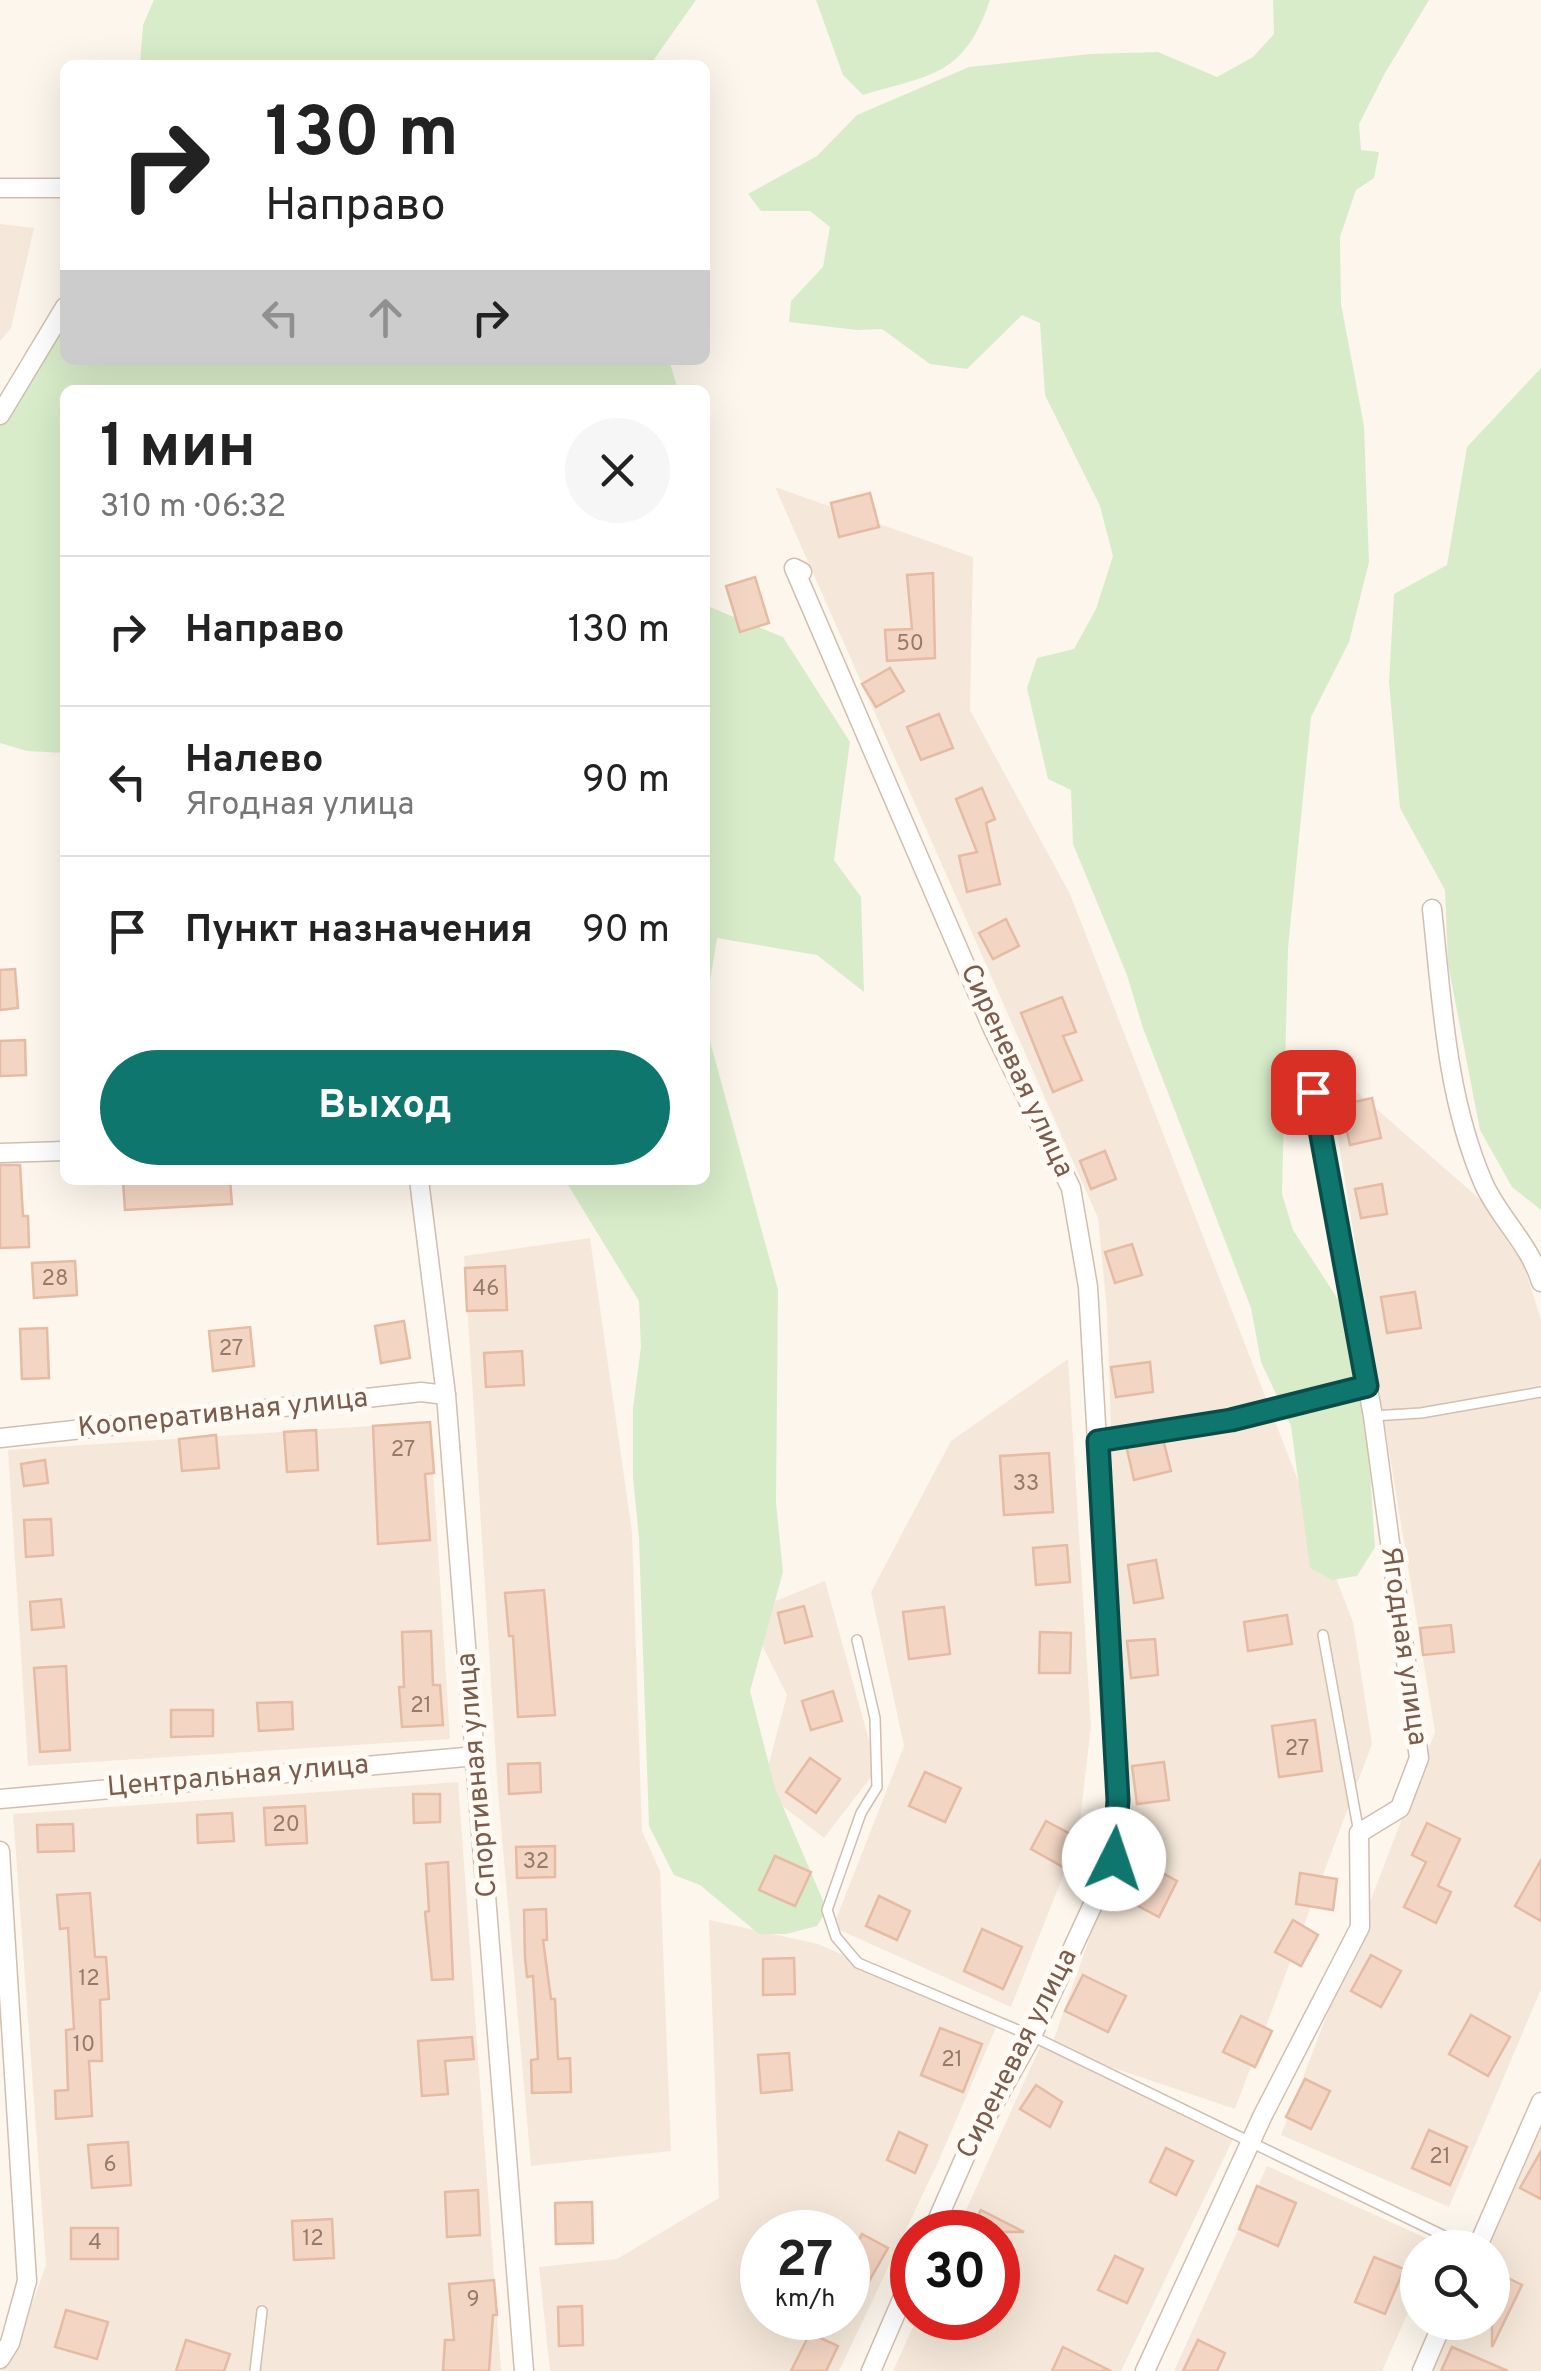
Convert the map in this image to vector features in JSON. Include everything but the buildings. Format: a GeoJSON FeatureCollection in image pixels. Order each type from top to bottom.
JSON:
{"type":"FeatureCollection","features":[{"type":"Feature","properties":{"kind":"street"},"geometry":{"type":"LineString","coordinates":[[0,188],[60,188]]}},
{"type":"Feature","properties":{"kind":"street"},"geometry":{"type":"LineString","coordinates":[[0,414],[60,315]]}},
{"type":"Feature","properties":{"kind":"street","name":"Сиреневая улица"},"geometry":{"type":"LineString","coordinates":[[802,572],[794,568],[992,1027],[1071,1188],[1088,1287],[1118,1800],[1114,1859],[1032,2036],[968,2150],[942,2210]]}},
{"type":"Feature","properties":{"kind":"street"},"geometry":{"type":"LineString","coordinates":[[1432,909],[1449,1070],[1483,1183],[1536,1266],[1541,1282]]}},
{"type":"Feature","properties":{"kind":"street","name":"Ягодная улица"},"geometry":{"type":"LineString","coordinates":[[1313,1092],[1373,1416],[1419,1758],[1400,1808],[1359,1833]]}},
{"type":"Feature","properties":{"kind":"street"},"geometry":{"type":"LineString","coordinates":[[0,1152],[60,1151]]}},
{"type":"Feature","properties":{"kind":"street","name":"Спортивная улица"},"geometry":{"type":"LineString","coordinates":[[420,1185],[446,1395],[524,2371]]}},
{"type":"Feature","properties":{"kind":"street","name":"Кооперативная улица"},"geometry":{"type":"LineString","coordinates":[[0,1438],[421,1392],[446,1395]]}},
{"type":"Feature","properties":{"kind":"street","name":"Центральная улица"},"geometry":{"type":"LineString","coordinates":[[0,1799],[476,1756]]}},
{"type":"Feature","properties":{"kind":"street"},"geometry":{"type":"LineString","coordinates":[[1145,2371],[1252,2140],[1360,1927],[1359,1833]]}},
{"type":"Feature","properties":{"kind":"street"},"geometry":{"type":"LineString","coordinates":[[0,1851],[27,2281],[10,2343],[0,2359]]}},
{"type":"Feature","properties":{"kind":"street"},"geometry":{"type":"LineString","coordinates":[[1485,2230],[1541,2102]]}},
{"type":"Feature","properties":{"kind":"street"},"geometry":{"type":"LineString","coordinates":[[871,2371],[890,2327]]}},
{"type":"Feature","properties":{"kind":"street"},"geometry":{"type":"LineString","coordinates":[[1422,2371],[1435,2340]]}},
{"type":"Feature","properties":{"kind":"lane"},"geometry":{"type":"LineString","coordinates":[[1098,1441],[1231,1420],[1367,1386]]}},
{"type":"Feature","properties":{"kind":"lane"},"geometry":{"type":"LineString","coordinates":[[1373,1416],[1422,1413],[1541,1392]]}},
{"type":"Feature","properties":{"kind":"lane"},"geometry":{"type":"LineString","coordinates":[[1323,1635],[1359,1833]]}},
{"type":"Feature","properties":{"kind":"lane"},"geometry":{"type":"LineString","coordinates":[[856,1640],[875,1718],[877,1786],[860,1813],[827,1910],[836,1937],[858,1964],[1032,2036],[1433,2230]]}},
{"type":"Feature","properties":{"kind":"lane"},"geometry":{"type":"LineString","coordinates":[[254,2371],[262,2310]]}},
{"type":"Feature","properties":{"kind":"shaded area"},"geometry":{"type":"Polygon","coordinates":[[[0,224],[34,228],[11,328],[0,341],[0,224]]]}},
{"type":"Feature","properties":{"kind":"shaded area"},"geometry":{"type":"Polygon","coordinates":[[[775,487],[973,557],[970,710],[1070,894],[1353,1622],[1372,1744],[1235,2109],[1051,2047],[1125,1838],[1107,1311],[1098,1218],[775,487]]]}},
{"type":"Feature","properties":{"kind":"shaded area"},"geometry":{"type":"Polygon","coordinates":[[[1326,1065],[1512,1227],[1541,1320],[1541,1989],[1449,2207],[1281,2135],[1435,1732],[1326,1065]]]}},
{"type":"Feature","properties":{"kind":"shaded area"},"geometry":{"type":"Polygon","coordinates":[[[590,1238],[632,1532],[642,1831],[660,1871],[671,2151],[531,2166],[498,1792],[464,1256],[590,1238]]]}},
{"type":"Feature","properties":{"kind":"shaded area"},"geometry":{"type":"Polygon","coordinates":[[[1068,1359],[1091,1726],[1078,1838],[1011,2007],[833,1927],[904,1746],[871,1592],[951,1441],[1068,1359]]]}},
{"type":"Feature","properties":{"kind":"shaded area"},"geometry":{"type":"Polygon","coordinates":[[[430,1422],[450,1739],[28,1766],[8,1450],[430,1422]]]}},
{"type":"Feature","properties":{"kind":"shaded area"},"geometry":{"type":"Polygon","coordinates":[[[825,1581],[877,1769],[824,1838],[762,1790],[787,1695],[746,1613],[825,1581]]]}},
{"type":"Feature","properties":{"kind":"shaded area"},"geometry":{"type":"Polygon","coordinates":[[[458,1782],[501,2371],[2,2371],[17,2345],[46,2265],[13,1814],[458,1782]]]}},
{"type":"Feature","properties":{"kind":"shaded area"},"geometry":{"type":"Polygon","coordinates":[[[709,1920],[818,1944],[998,2023],[915,2210],[890,2210],[890,2263],[870,2306],[870,2210],[740,2210],[740,2340],[854,2340],[839,2371],[550,2371],[539,2267],[617,2259],[719,2198],[709,1920]]]}},
{"type":"Feature","properties":{"kind":"shaded area"},"geometry":{"type":"Polygon","coordinates":[[[1041,2045],[1234,2137],[1121,2371],[893,2371],[907,2340],[1020,2340],[1020,2210],[966,2210],[1041,2045]]]}},
{"type":"Feature","properties":{"kind":"shaded area"},"geometry":{"type":"Polygon","coordinates":[[[1541,2115],[1541,2371],[1428,2371],[1442,2340],[1510,2340],[1510,2230],[1490,2230],[1541,2115]]]}},
{"type":"Feature","properties":{"kind":"shaded area"},"geometry":{"type":"Polygon","coordinates":[[[1267,2166],[1408,2230],[1400,2230],[1400,2330],[1382,2371],[1174,2371],[1267,2166]]]}},
{"type":"Feature","properties":{"kind":"green space"},"geometry":{"type":"Polygon","coordinates":[[[154,0],[696,0],[654,60],[140,60],[143,25],[154,0]]]}},
{"type":"Feature","properties":{"kind":"green space"},"geometry":{"type":"Polygon","coordinates":[[[816,0],[990,0],[980,25],[957,58],[927,76],[863,95],[843,75],[816,0]]]}},
{"type":"Feature","properties":{"kind":"green space"},"geometry":{"type":"Polygon","coordinates":[[[1273,0],[1429,0],[1359,124],[1361,150],[1379,152],[1374,178],[1356,190],[1340,237],[1341,304],[1364,426],[1369,562],[1349,642],[1311,717],[1288,948],[1282,1194],[1293,1230],[1343,1307],[1367,1428],[1375,1547],[1357,1576],[1332,1580],[1310,1568],[1291,1426],[1261,1362],[1251,1308],[1143,1028],[1127,975],[1073,844],[1071,790],[1048,779],[1027,688],[1037,658],[1074,649],[1096,609],[1113,556],[1100,506],[1045,395],[1040,323],[1022,315],[967,369],[930,364],[882,329],[789,322],[791,301],[823,267],[830,227],[810,211],[761,211],[748,194],[817,156],[857,115],[969,67],[1090,54],[1158,52],[1217,77],[1253,57],[1274,34],[1273,0]]]}},
{"type":"Feature","properties":{"kind":"green space"},"geometry":{"type":"Polygon","coordinates":[[[60,307],[60,365],[670,365],[676,385],[60,385],[60,753],[27,751],[0,743],[0,408],[60,307]]]}},
{"type":"Feature","properties":{"kind":"green space"},"geometry":{"type":"Polygon","coordinates":[[[1541,368],[1541,1210],[1512,1187],[1480,1130],[1448,964],[1445,890],[1400,808],[1389,682],[1394,594],[1447,565],[1467,447],[1541,368]]]}},
{"type":"Feature","properties":{"kind":"green space"},"geometry":{"type":"Polygon","coordinates":[[[710,607],[783,637],[850,742],[834,860],[861,897],[864,992],[817,955],[717,938],[710,981],[710,607]]]}},
{"type":"Feature","properties":{"kind":"green space"},"geometry":{"type":"Polygon","coordinates":[[[710,1041],[778,1290],[776,1503],[783,1572],[750,1691],[775,1788],[827,1910],[817,1926],[786,1934],[759,1934],[700,1885],[674,1875],[649,1826],[639,1538],[633,1477],[633,1408],[641,1347],[639,1301],[568,1185],[710,1185],[710,1041]]]}},
{"type":"Feature","properties":{"kind":"route"},"geometry":{"type":"LineString","coordinates":[[1114,1859],[1118,1800],[1098,1441],[1231,1420],[1367,1386],[1313,1092]]}}]}
